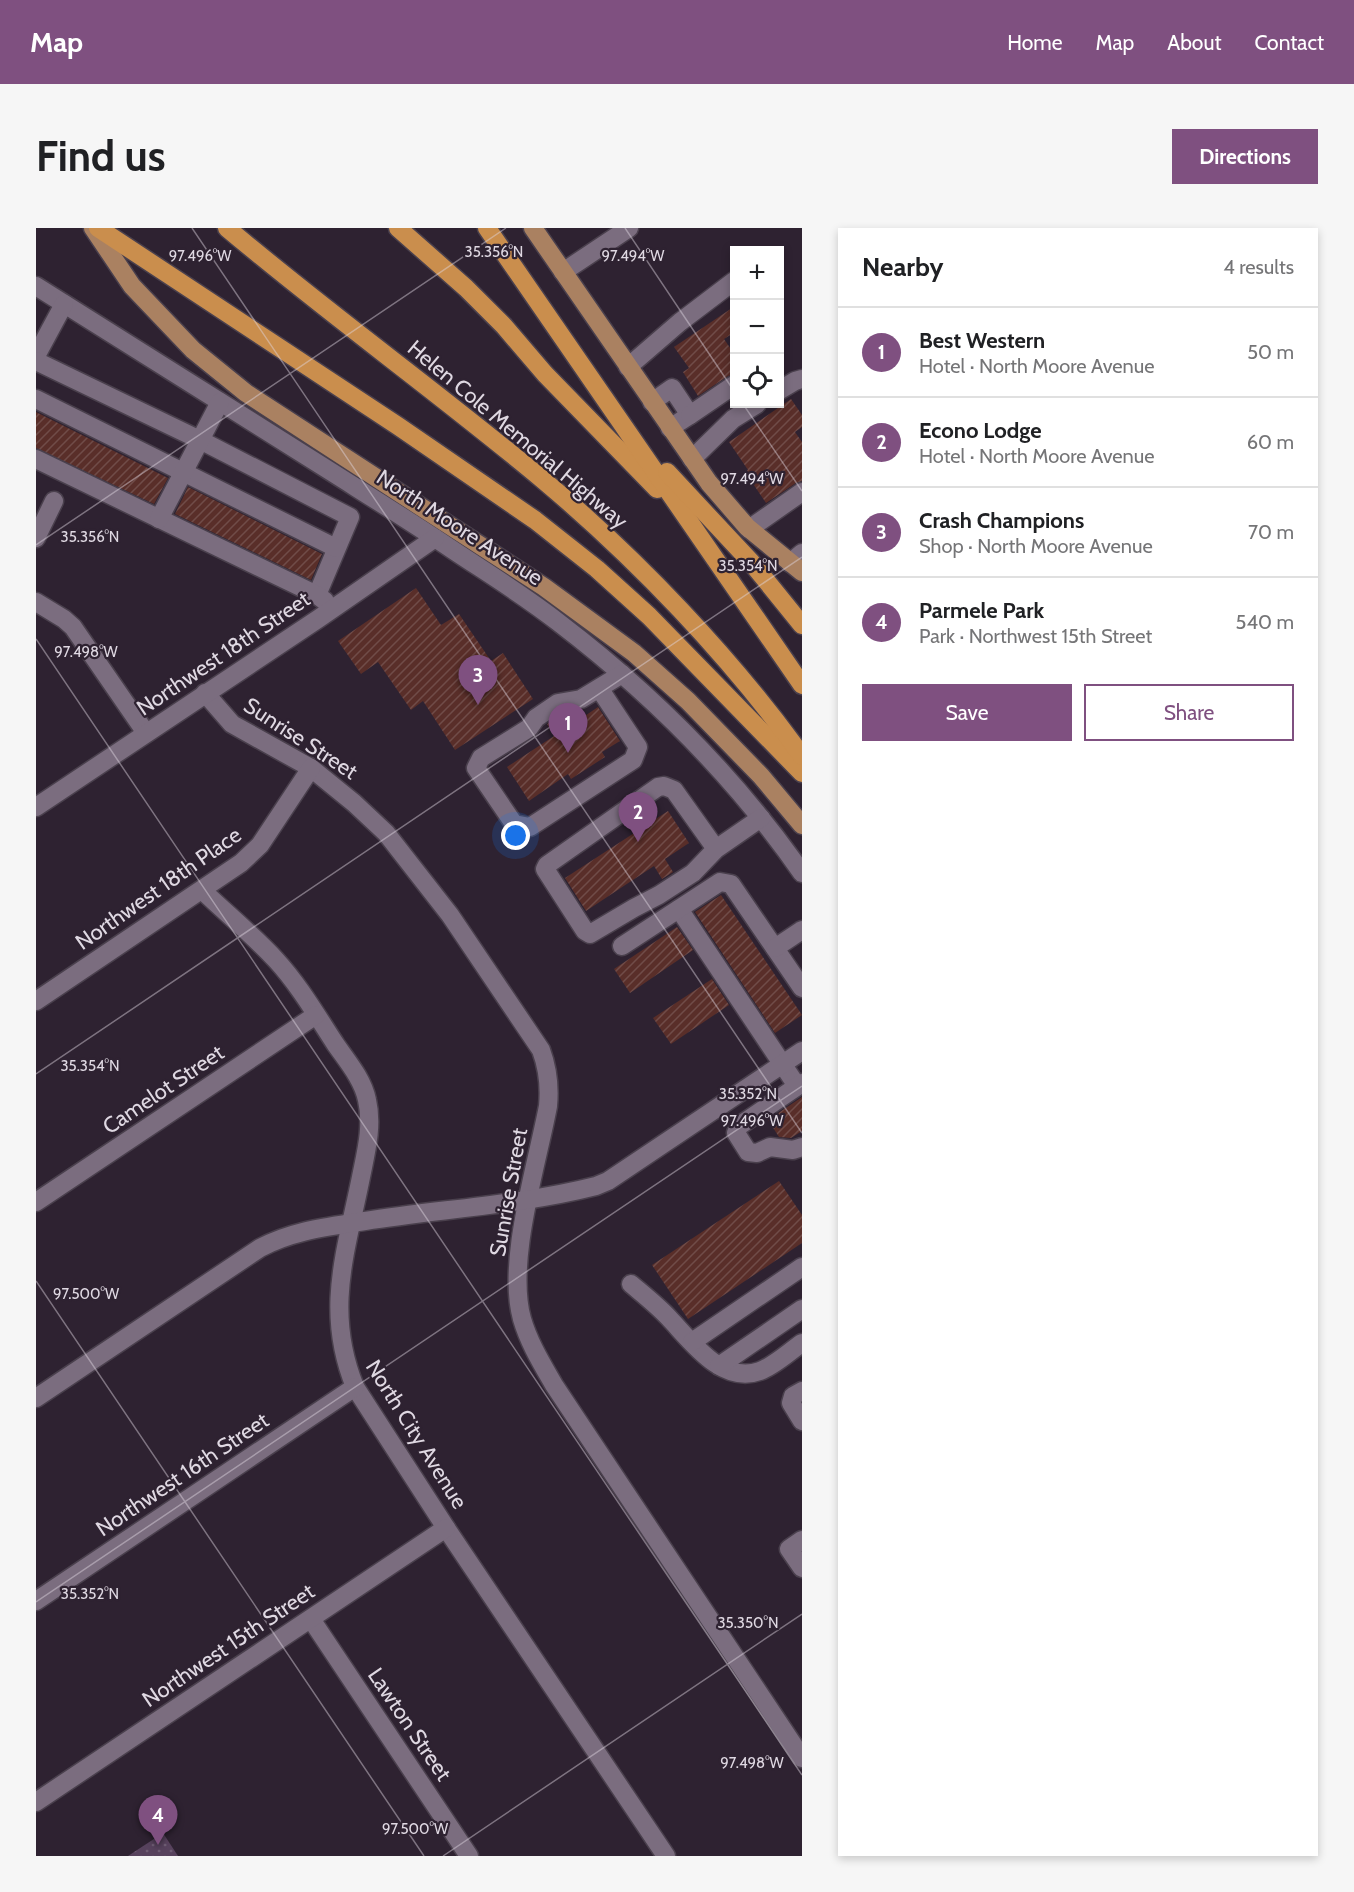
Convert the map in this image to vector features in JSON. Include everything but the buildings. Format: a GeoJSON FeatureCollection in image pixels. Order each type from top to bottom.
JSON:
{"type":"FeatureCollection","features":[{"type":"Feature","properties":{"kind":"highway"},"geometry":{"type":"LineString","coordinates":[[96,228],[388,419],[535,520],[597,569],[649,616],[802,772]]}},
{"type":"Feature","properties":{"kind":"highway","name":"Helen Cole Memorial Highway"},"geometry":{"type":"LineString","coordinates":[[227,228],[543,480],[601,532],[651,580],[706,640],[764,706],[802,756]]}},
{"type":"Feature","properties":{"kind":"highway"},"geometry":{"type":"LineString","coordinates":[[398,228],[427,251],[504,326],[545,374],[695,529]]}},
{"type":"Feature","properties":{"kind":"highway"},"geometry":{"type":"LineString","coordinates":[[487,228],[802,685]]}},
{"type":"Feature","properties":{"kind":"highway"},"geometry":{"type":"LineString","coordinates":[[623,425],[751,562],[802,625]]}},
{"type":"Feature","properties":{"kind":"main road"},"geometry":{"type":"LineString","coordinates":[[96,228],[132,286],[193,350],[246,393],[536,581],[610,635],[688,701],[761,776],[802,825]]}},
{"type":"Feature","properties":{"kind":"main road"},"geometry":{"type":"LineString","coordinates":[[533,228],[714,490],[749,529],[798,562]]}},
{"type":"Feature","properties":{"kind":"street"},"geometry":{"type":"LineString","coordinates":[[562,272],[629,228]]}},
{"type":"Feature","properties":{"kind":"street"},"geometry":{"type":"LineString","coordinates":[[628,367],[680,322],[730,284]]}},
{"type":"Feature","properties":{"kind":"street","name":"North Moore Avenue"},"geometry":{"type":"LineString","coordinates":[[36,286],[435,537],[559,622],[675,722],[741,793],[802,873]]}},
{"type":"Feature","properties":{"kind":"street"},"geometry":{"type":"LineString","coordinates":[[36,356],[64,304]]}},
{"type":"Feature","properties":{"kind":"street"},"geometry":{"type":"LineString","coordinates":[[36,361],[200,440],[350,517],[317,595]]}},
{"type":"Feature","properties":{"kind":"street"},"geometry":{"type":"LineString","coordinates":[[784,388],[802,379]]}},
{"type":"Feature","properties":{"kind":"street"},"geometry":{"type":"LineString","coordinates":[[652,402],[672,388],[690,415]]}},
{"type":"Feature","properties":{"kind":"street"},"geometry":{"type":"LineString","coordinates":[[670,428],[730,388]]}},
{"type":"Feature","properties":{"kind":"street"},"geometry":{"type":"LineString","coordinates":[[36,399],[336,548]]}},
{"type":"Feature","properties":{"kind":"street"},"geometry":{"type":"LineString","coordinates":[[159,519],[220,402]]}},
{"type":"Feature","properties":{"kind":"street"},"geometry":{"type":"LineString","coordinates":[[692,459],[732,419],[751,408]]}},
{"type":"Feature","properties":{"kind":"street"},"geometry":{"type":"LineString","coordinates":[[36,459],[317,595],[334,608]]}},
{"type":"Feature","properties":{"kind":"street"},"geometry":{"type":"LineString","coordinates":[[749,529],[802,492]]}},
{"type":"Feature","properties":{"kind":"street"},"geometry":{"type":"LineString","coordinates":[[36,537],[54,501]]}},
{"type":"Feature","properties":{"kind":"street","name":"Northwest 18th Street"},"geometry":{"type":"LineString","coordinates":[[36,807],[334,608],[435,537]]}},
{"type":"Feature","properties":{"kind":"street"},"geometry":{"type":"LineString","coordinates":[[36,602],[73,627],[146,733]]}},
{"type":"Feature","properties":{"kind":"street"},"geometry":{"type":"LineString","coordinates":[[599,688],[638,747],[633,760],[530,827],[514,824],[476,768],[481,758],[529,728],[536,718],[558,703],[581,699],[599,688],[622,674]]}},
{"type":"Feature","properties":{"kind":"street","name":"Sunrise Street"},"geometry":{"type":"LineString","coordinates":[[205,693],[232,724],[311,768],[386,833],[450,915],[541,1050],[547,1066],[549,1091],[518,1265],[518,1294],[529,1340],[554,1385],[802,1758]]}},
{"type":"Feature","properties":{"kind":"street","name":"Northwest 18th Place"},"geometry":{"type":"LineString","coordinates":[[36,1001],[242,863],[260,845],[311,768]]}},
{"type":"Feature","properties":{"kind":"street"},"geometry":{"type":"LineString","coordinates":[[716,849],[674,790],[664,786],[547,864],[545,869],[585,930],[590,934],[693,873],[716,849],[761,818]]}},
{"type":"Feature","properties":{"kind":"street"},"geometry":{"type":"LineString","coordinates":[[622,946],[720,882],[731,884],[802,988]]}},
{"type":"Feature","properties":{"kind":"street","name":"North City Avenue"},"geometry":{"type":"LineString","coordinates":[[202,891],[276,960],[363,1086],[368,1101],[370,1125],[367,1150],[341,1268],[338,1297],[338,1322],[345,1361],[355,1387],[446,1528],[666,1856]]}},
{"type":"Feature","properties":{"kind":"street"},"geometry":{"type":"LineString","coordinates":[[679,909],[782,1064],[800,1085],[739,1126],[736,1133],[748,1152],[757,1153],[770,1147],[793,1150],[802,1147]]}},
{"type":"Feature","properties":{"kind":"street"},"geometry":{"type":"LineString","coordinates":[[775,948],[802,930]]}},
{"type":"Feature","properties":{"kind":"street","name":"Camelot Street"},"geometry":{"type":"LineString","coordinates":[[36,1202],[316,1015]]}},
{"type":"Feature","properties":{"kind":"street"},"geometry":{"type":"LineString","coordinates":[[36,1398],[260,1248],[288,1235],[351,1223],[580,1190],[608,1181],[802,1051]]}},
{"type":"Feature","properties":{"kind":"street"},"geometry":{"type":"LineString","coordinates":[[692,1342],[802,1267]]}},
{"type":"Feature","properties":{"kind":"street"},"geometry":{"type":"LineString","coordinates":[[631,1284],[668,1316],[719,1366],[733,1371],[749,1373],[760,1371],[802,1343]]}},
{"type":"Feature","properties":{"kind":"street"},"geometry":{"type":"LineString","coordinates":[[719,1366],[802,1309]]}},
{"type":"Feature","properties":{"kind":"street","name":"Northwest 16th Street"},"geometry":{"type":"LineString","coordinates":[[36,1601],[355,1387]]}},
{"type":"Feature","properties":{"kind":"street"},"geometry":{"type":"LineString","coordinates":[[802,1390],[793,1396],[791,1403],[802,1421]]}},
{"type":"Feature","properties":{"kind":"street","name":"Northwest 15th Street"},"geometry":{"type":"LineString","coordinates":[[36,1802],[446,1528]]}},
{"type":"Feature","properties":{"kind":"street"},"geometry":{"type":"LineString","coordinates":[[801,1560],[789,1549],[802,1540]]}},
{"type":"Feature","properties":{"kind":"street","name":"Lawton Street"},"geometry":{"type":"LineString","coordinates":[[311,1618],[469,1856]]}},
{"type":"Feature","properties":{"kind":"shaded area"},"geometry":{"type":"Polygon","coordinates":[[[163,1833],[178,1856],[128,1856],[163,1833]]]}},
{"type":"Feature","properties":{"kind":"place","name":"Crash Champions"},"geometry":{"type":"Point","coordinates":[478,705]}},
{"type":"Feature","properties":{"kind":"place","name":"Best Western"},"geometry":{"type":"Point","coordinates":[568,753]}},
{"type":"Feature","properties":{"kind":"place","name":"Econo Lodge"},"geometry":{"type":"Point","coordinates":[638,842]}},
{"type":"Feature","properties":{"kind":"place","name":"Parmele Park"},"geometry":{"type":"Point","coordinates":[158,1845]}}]}
